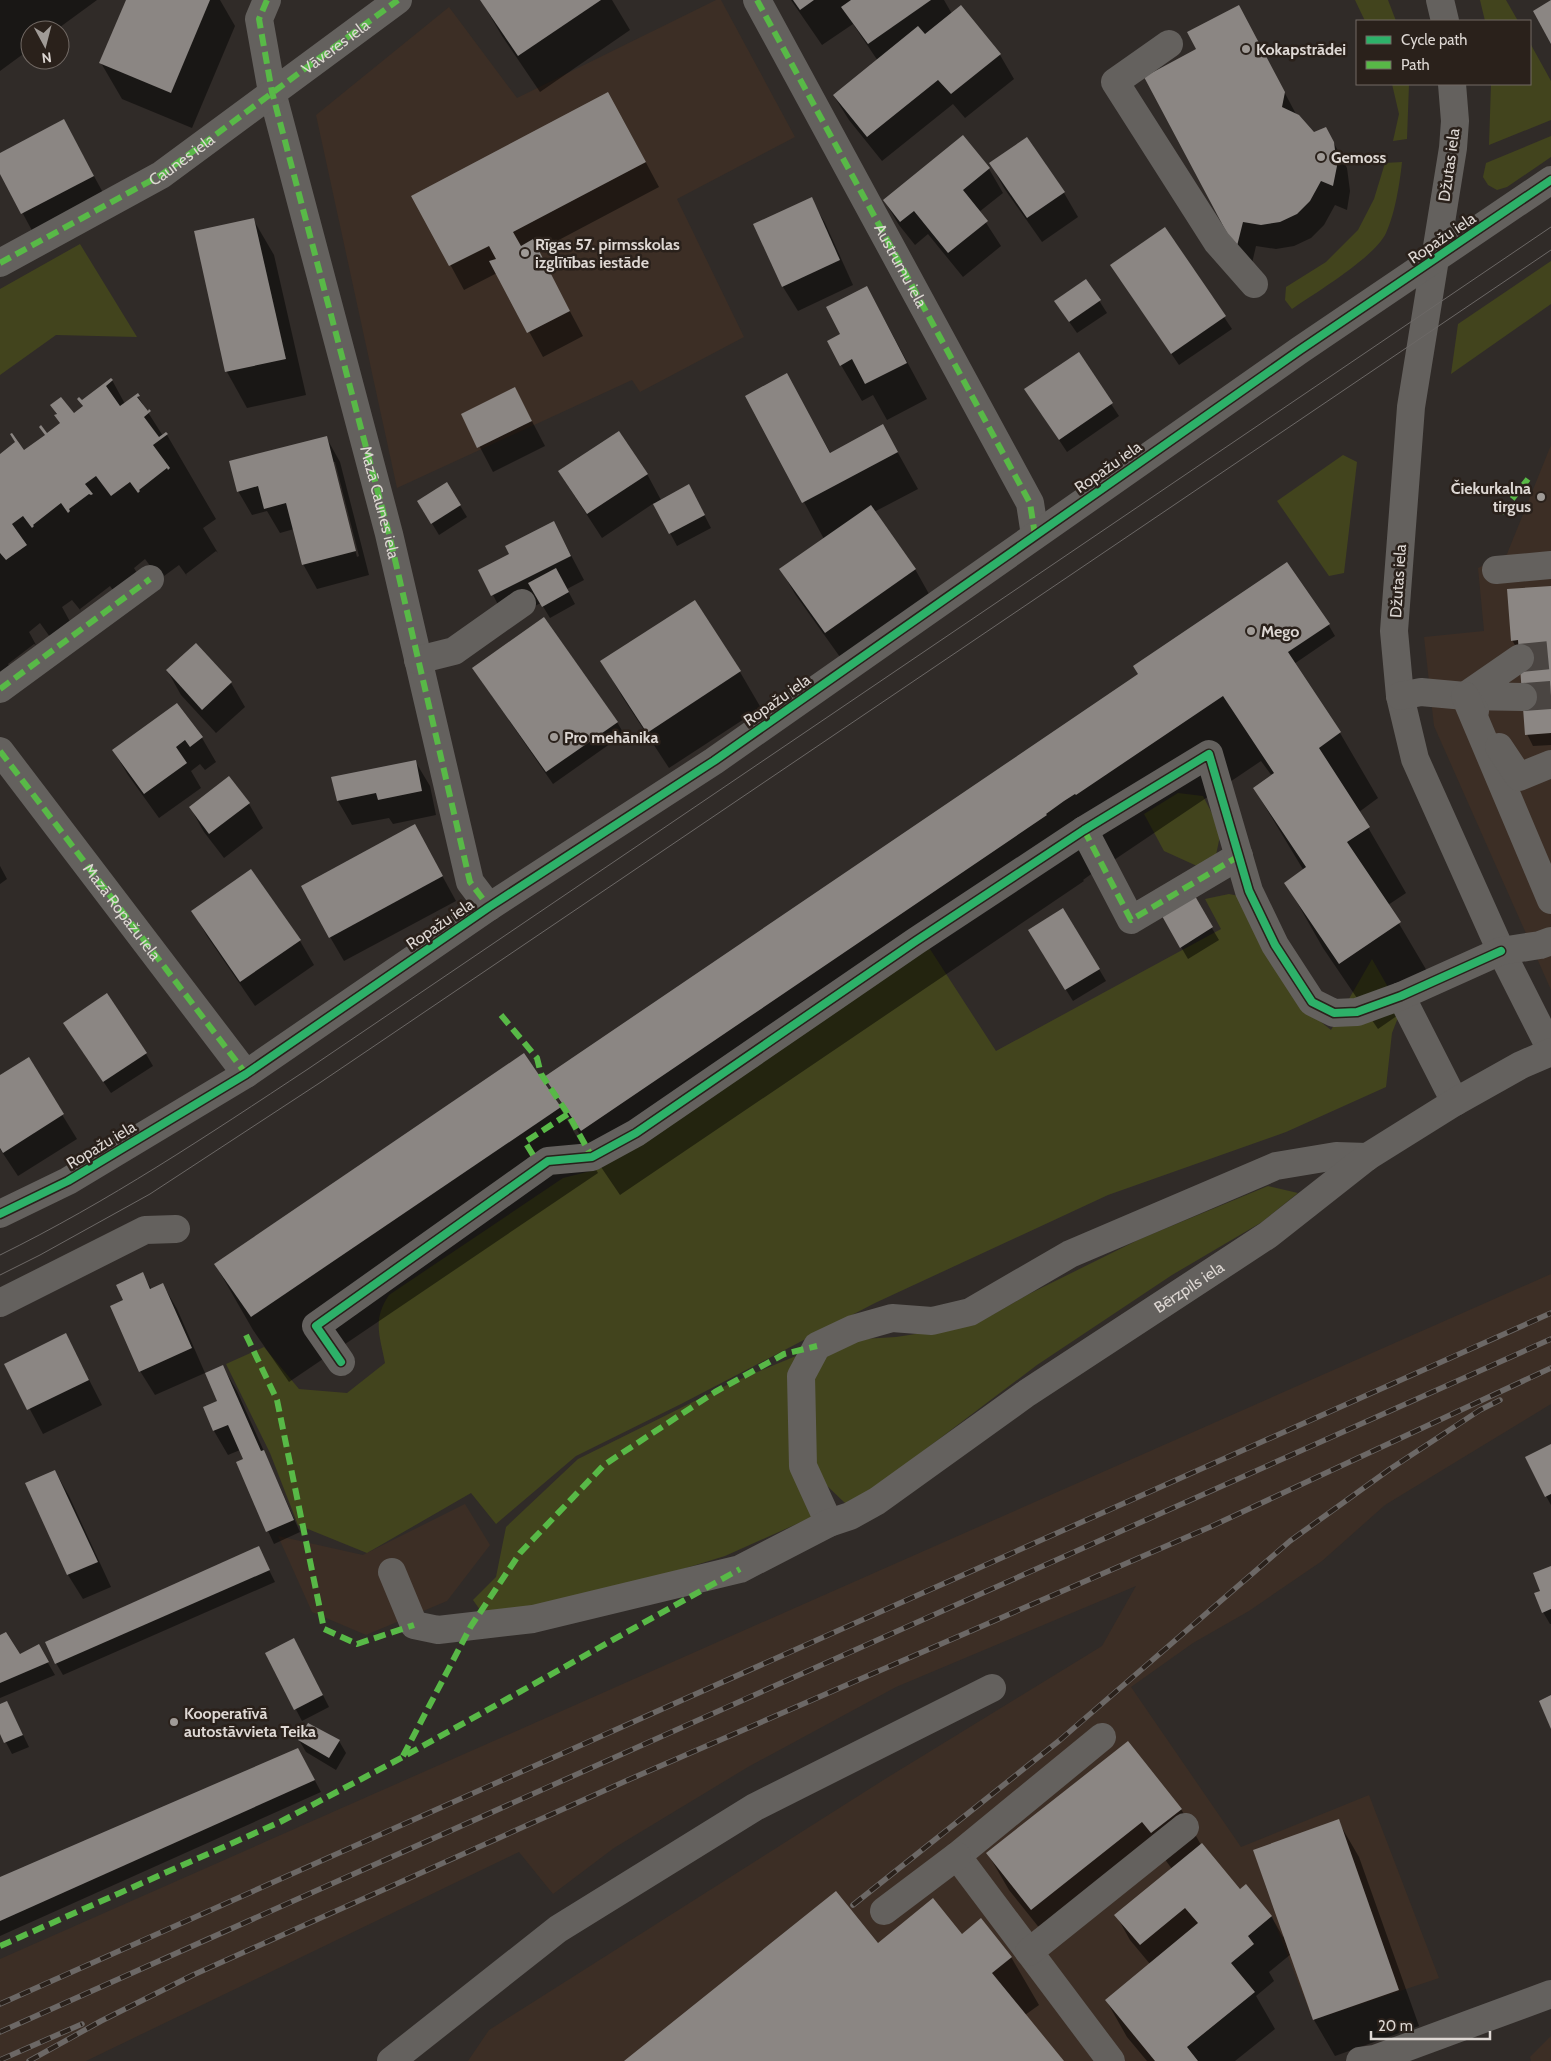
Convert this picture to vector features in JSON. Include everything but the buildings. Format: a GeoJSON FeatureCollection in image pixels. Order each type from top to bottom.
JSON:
{"type":"FeatureCollection","features":[{"type":"Feature","properties":{"kind":"street"},"geometry":{"type":"LineString","coordinates":[[267,0],[259,19],[272,92]]}},
{"type":"Feature","properties":{"kind":"street","name":"Vāveres iela"},"geometry":{"type":"LineString","coordinates":[[272,92],[398,0]]}},
{"type":"Feature","properties":{"kind":"street","name":"Austrumu iela"},"geometry":{"type":"LineString","coordinates":[[757,0],[1030,503],[1036,534]]}},
{"type":"Feature","properties":{"kind":"street"},"geometry":{"type":"LineString","coordinates":[[1440,0],[1445,20]]}},
{"type":"Feature","properties":{"kind":"street"},"geometry":{"type":"LineString","coordinates":[[1169,44],[1115,82],[1217,242],[1254,284]]}},
{"type":"Feature","properties":{"kind":"street","name":"Džutas iela"},"geometry":{"type":"LineString","coordinates":[[1452,85],[1455,121],[1453,148],[1411,407],[1394,631],[1400,696],[1415,759],[1501,951],[1551,1051]]}},
{"type":"Feature","properties":{"kind":"street","name":"Caunes iela"},"geometry":{"type":"LineString","coordinates":[[0,263],[162,174],[272,92]]}},
{"type":"Feature","properties":{"kind":"street","name":"Mazā Caunes iela"},"geometry":{"type":"LineString","coordinates":[[272,92],[386,525],[470,882],[489,907]]}},
{"type":"Feature","properties":{"kind":"street","name":"Ropažu iela"},"geometry":{"type":"LineString","coordinates":[[0,1214],[68,1181],[246,1074],[489,907],[714,761],[1036,534],[1551,180]]}},
{"type":"Feature","properties":{"kind":"street"},"geometry":{"type":"LineString","coordinates":[[1496,570],[1551,565]]}},
{"type":"Feature","properties":{"kind":"street"},"geometry":{"type":"LineString","coordinates":[[0,689],[150,579]]}},
{"type":"Feature","properties":{"kind":"street"},"geometry":{"type":"LineString","coordinates":[[418,660],[454,650],[522,603]]}},
{"type":"Feature","properties":{"kind":"street"},"geometry":{"type":"LineString","coordinates":[[1465,696],[1520,658]]}},
{"type":"Feature","properties":{"kind":"street"},"geometry":{"type":"LineString","coordinates":[[1400,696],[1421,692],[1465,696],[1522,697]]}},
{"type":"Feature","properties":{"kind":"street"},"geometry":{"type":"LineString","coordinates":[[1465,696],[1519,777],[1551,764]]}},
{"type":"Feature","properties":{"kind":"street"},"geometry":{"type":"LineString","coordinates":[[1465,696],[1551,900]]}},
{"type":"Feature","properties":{"kind":"street","name":"Mazā Ropažu iela"},"geometry":{"type":"LineString","coordinates":[[0,751],[246,1074]]}},
{"type":"Feature","properties":{"kind":"street"},"geometry":{"type":"LineString","coordinates":[[341,1362],[316,1326],[548,1161],[592,1157],[636,1133],[916,941],[1084,830],[1209,754],[1249,891],[1275,944],[1312,1002],[1334,1012],[1357,1012],[1401,996],[1501,951],[1540,945],[1551,941]]}},
{"type":"Feature","properties":{"kind":"street"},"geometry":{"type":"LineString","coordinates":[[1084,830],[1131,920],[1239,856]]}},
{"type":"Feature","properties":{"kind":"street"},"geometry":{"type":"LineString","coordinates":[[1401,996],[1455,1102]]}},
{"type":"Feature","properties":{"kind":"street","name":"Bērzpils iela"},"geometry":{"type":"LineString","coordinates":[[392,1572],[414,1626],[438,1630],[533,1620],[740,1569],[829,1523],[850,1516],[878,1501],[1028,1393],[1268,1235],[1367,1157],[1455,1102],[1551,1051]]}},
{"type":"Feature","properties":{"kind":"street"},"geometry":{"type":"LineString","coordinates":[[829,1523],[804,1466],[801,1376],[817,1346],[853,1329],[892,1318],[932,1321],[970,1312],[1070,1254],[1276,1166],[1336,1156],[1367,1157]]}},
{"type":"Feature","properties":{"kind":"street"},"geometry":{"type":"LineString","coordinates":[[0,1303],[145,1230],[176,1229]]}},
{"type":"Feature","properties":{"kind":"street"},"geometry":{"type":"LineString","coordinates":[[391,2061],[566,1924],[755,1807],[992,1688]]}},
{"type":"Feature","properties":{"kind":"street"},"geometry":{"type":"LineString","coordinates":[[884,1911],[957,1856],[1102,1737]]}},
{"type":"Feature","properties":{"kind":"street"},"geometry":{"type":"LineString","coordinates":[[1029,1952],[1185,1827]]}},
{"type":"Feature","properties":{"kind":"street"},"geometry":{"type":"LineString","coordinates":[[957,1856],[1111,2061]]}},
{"type":"Feature","properties":{"kind":"street"},"geometry":{"type":"LineString","coordinates":[[1360,2061],[1375,2059],[1551,1994]]}},
{"type":"Feature","properties":{"kind":"shaded area","name":"Rīgas 57. pirmsskolas izglītības iestāde"},"geometry":{"type":"Polygon","coordinates":[[[716,0],[721,0],[795,137],[677,199],[744,337],[640,392],[632,380],[397,488],[316,115],[449,7],[517,98],[716,0]]]}},
{"type":"Feature","properties":{"kind":"shaded area"},"geometry":{"type":"Polygon","coordinates":[[[1551,445],[1551,990],[1434,726],[1424,637],[1484,631],[1478,568],[1507,554],[1551,445]]]}},
{"type":"Feature","properties":{"kind":"shaded area"},"geometry":{"type":"Polygon","coordinates":[[[1551,1274],[1551,1404],[1385,1505],[1322,1561],[1249,1611],[1193,1643],[1131,1687],[1241,1847],[1369,1795],[1439,1978],[1313,2020],[1272,1916],[1248,1936],[1254,1944],[1231,1963],[1255,1992],[1187,2047],[1198,2061],[468,2061],[489,2030],[885,1779],[1102,1646],[1136,1586],[896,1687],[748,1767],[614,1848],[553,1894],[519,1852],[86,2061],[0,2061],[0,1959],[1551,1274]]]}},
{"type":"Feature","properties":{"kind":"shaded area"},"geometry":{"type":"Polygon","coordinates":[[[465,1504],[490,1545],[447,1601],[366,1635],[312,1612],[278,1536],[363,1555],[465,1504]]]}},
{"type":"Feature","properties":{"kind":"shaded area"},"geometry":{"type":"Polygon","coordinates":[[[1551,2036],[1551,2061],[1531,2061],[1530,2057],[1551,2036]]]}},
{"type":"Feature","properties":{"kind":"green space"},"geometry":{"type":"Polygon","coordinates":[[[1355,0],[1388,0],[1396,20],[1365,20],[1355,0]]]}},
{"type":"Feature","properties":{"kind":"green space"},"geometry":{"type":"Polygon","coordinates":[[[1480,0],[1506,0],[1517,20],[1485,20],[1480,0]]]}},
{"type":"Feature","properties":{"kind":"green space"},"geometry":{"type":"Polygon","coordinates":[[[1531,45],[1551,81],[1551,120],[1489,145],[1491,85],[1531,85],[1531,45]]]}},
{"type":"Feature","properties":{"kind":"green space"},"geometry":{"type":"Polygon","coordinates":[[[1392,85],[1409,85],[1407,139],[1393,141],[1399,114],[1392,85]]]}},
{"type":"Feature","properties":{"kind":"green space"},"geometry":{"type":"Polygon","coordinates":[[[1551,136],[1551,157],[1507,187],[1497,190],[1488,185],[1483,177],[1486,163],[1551,136]]]}},
{"type":"Feature","properties":{"kind":"green space"},"geometry":{"type":"Polygon","coordinates":[[[1402,162],[1392,217],[1386,233],[1380,242],[1370,253],[1344,274],[1292,309],[1285,300],[1286,287],[1326,262],[1358,230],[1374,199],[1385,163],[1402,162]]]}},
{"type":"Feature","properties":{"kind":"green space"},"geometry":{"type":"Polygon","coordinates":[[[80,244],[137,337],[56,335],[0,375],[0,289],[80,244]]]}},
{"type":"Feature","properties":{"kind":"green space"},"geometry":{"type":"Polygon","coordinates":[[[1551,261],[1551,304],[1451,374],[1458,324],[1551,261]]]}},
{"type":"Feature","properties":{"kind":"green space"},"geometry":{"type":"Polygon","coordinates":[[[1343,455],[1357,462],[1344,573],[1329,576],[1277,501],[1343,455]]]}},
{"type":"Feature","properties":{"kind":"green space"},"geometry":{"type":"Polygon","coordinates":[[[1178,793],[1203,796],[1221,831],[1216,855],[1197,866],[1164,851],[1144,814],[1178,793]]]}},
{"type":"Feature","properties":{"kind":"green space"},"geometry":{"type":"Polygon","coordinates":[[[1229,894],[1239,896],[1306,1010],[1331,1030],[1372,959],[1401,1010],[1392,1033],[1386,1087],[1286,1132],[1108,1195],[875,1303],[681,1404],[576,1456],[496,1524],[471,1493],[367,1553],[298,1525],[270,1453],[226,1364],[264,1347],[299,1389],[347,1393],[385,1363],[379,1320],[380,1312],[389,1295],[563,1178],[599,1169],[928,946],[996,1051],[1221,929],[1205,899],[1229,894]]]}},
{"type":"Feature","properties":{"kind":"green space"},"geometry":{"type":"Polygon","coordinates":[[[1268,1186],[1298,1193],[1262,1222],[1172,1275],[1037,1365],[877,1486],[845,1503],[822,1481],[811,1453],[808,1382],[821,1354],[863,1339],[896,1337],[974,1325],[1029,1294],[1140,1239],[1268,1186]]]}},
{"type":"Feature","properties":{"kind":"green space"},"geometry":{"type":"Polygon","coordinates":[[[796,1356],[790,1396],[819,1514],[725,1556],[647,1580],[485,1617],[473,1600],[496,1577],[506,1527],[578,1459],[731,1383],[796,1356]]]}},
{"type":"Feature","properties":{"kind":"tunnel"},"geometry":{"type":"LineString","coordinates":[[1520,658],[1551,655]]}},
{"type":"Feature","properties":{"kind":"tunnel"},"geometry":{"type":"LineString","coordinates":[[1523,697],[1551,695]]}},
{"type":"Feature","properties":{"kind":"tram line"},"geometry":{"type":"LineString","coordinates":[[0,1255],[119,1190],[308,1069],[1551,227]]}},
{"type":"Feature","properties":{"kind":"tram line"},"geometry":{"type":"LineString","coordinates":[[0,1275],[150,1194],[321,1082],[1551,250]]}},
{"type":"Feature","properties":{"kind":"railway"},"geometry":{"type":"LineString","coordinates":[[0,2004],[1551,1313]]}},
{"type":"Feature","properties":{"kind":"railway"},"geometry":{"type":"LineString","coordinates":[[0,2032],[1551,1339]]}},
{"type":"Feature","properties":{"kind":"railway"},"geometry":{"type":"LineString","coordinates":[[29,2061],[101,2021],[193,1975],[628,1780],[1210,1527],[1551,1368]]}},
{"type":"Feature","properties":{"kind":"railway"},"geometry":{"type":"LineString","coordinates":[[853,1905],[1060,1740],[1290,1541],[1390,1469],[1480,1410],[1500,1400]]}},
{"type":"Feature","properties":{"kind":"railway"},"geometry":{"type":"LineString","coordinates":[[0,2060],[82,2024]]}},
{"type":"Feature","properties":{"kind":"marked path"},"geometry":{"type":"LineString","coordinates":[[267,0],[259,19],[272,92],[389,534],[470,882],[489,907]]}},
{"type":"Feature","properties":{"kind":"marked path"},"geometry":{"type":"LineString","coordinates":[[0,263],[161,175],[398,0]]}},
{"type":"Feature","properties":{"kind":"marked path"},"geometry":{"type":"LineString","coordinates":[[757,0],[1030,503],[1035,535]]}},
{"type":"Feature","properties":{"kind":"marked path"},"geometry":{"type":"LineString","coordinates":[[1501,513],[1528,479]]}},
{"type":"Feature","properties":{"kind":"marked path"},"geometry":{"type":"LineString","coordinates":[[0,689],[150,579]]}},
{"type":"Feature","properties":{"kind":"marked path"},"geometry":{"type":"LineString","coordinates":[[0,751],[246,1074]]}},
{"type":"Feature","properties":{"kind":"marked path"},"geometry":{"type":"LineString","coordinates":[[1084,830],[1131,920],[1239,856]]}},
{"type":"Feature","properties":{"kind":"marked path"},"geometry":{"type":"LineString","coordinates":[[501,1015],[537,1058],[541,1074],[568,1114],[592,1157]]}},
{"type":"Feature","properties":{"kind":"marked path"},"geometry":{"type":"LineString","coordinates":[[533,1155],[525,1142],[568,1114]]}},
{"type":"Feature","properties":{"kind":"marked path"},"geometry":{"type":"LineString","coordinates":[[246,1335],[277,1400],[324,1629],[357,1644],[414,1625]]}},
{"type":"Feature","properties":{"kind":"marked path"},"geometry":{"type":"LineString","coordinates":[[403,1756],[471,1626],[520,1553],[604,1465],[715,1392],[784,1354],[817,1346]]}},
{"type":"Feature","properties":{"kind":"marked path"},"geometry":{"type":"LineString","coordinates":[[0,1946],[280,1822],[403,1757],[740,1569]]}},
{"type":"Feature","properties":{"kind":"cycle path"},"geometry":{"type":"LineString","coordinates":[[0,1214],[68,1181],[246,1074],[489,907],[714,761],[1300,350],[1551,180]]}},
{"type":"Feature","properties":{"kind":"cycle path"},"geometry":{"type":"LineString","coordinates":[[341,1362],[316,1326],[548,1161],[592,1157],[636,1133],[916,941],[1084,830],[1209,754],[1249,891],[1275,945],[1312,1002],[1334,1013],[1357,1012],[1401,996],[1501,951]]}},
{"type":"Feature","properties":{"kind":"place","name":"Kokapstrādei"},"geometry":{"type":"Point","coordinates":[1246,49]}},
{"type":"Feature","properties":{"kind":"place","name":"Gemoss"},"geometry":{"type":"Point","coordinates":[1321,157]}},
{"type":"Feature","properties":{"kind":"place","name":"Rīgas 57. pirmsskolas izglītības iestāde"},"geometry":{"type":"Point","coordinates":[525,253]}},
{"type":"Feature","properties":{"kind":"place","name":"Čiekurkalna tirgus"},"geometry":{"type":"Point","coordinates":[1541,497]}},
{"type":"Feature","properties":{"kind":"place","name":"Mego"},"geometry":{"type":"Point","coordinates":[1251,631]}},
{"type":"Feature","properties":{"kind":"place","name":"Pro mehānika"},"geometry":{"type":"Point","coordinates":[554,737]}},
{"type":"Feature","properties":{"kind":"place","name":"Kooperatīvā autostāvvieta Teika"},"geometry":{"type":"Point","coordinates":[174,1722]}}]}
